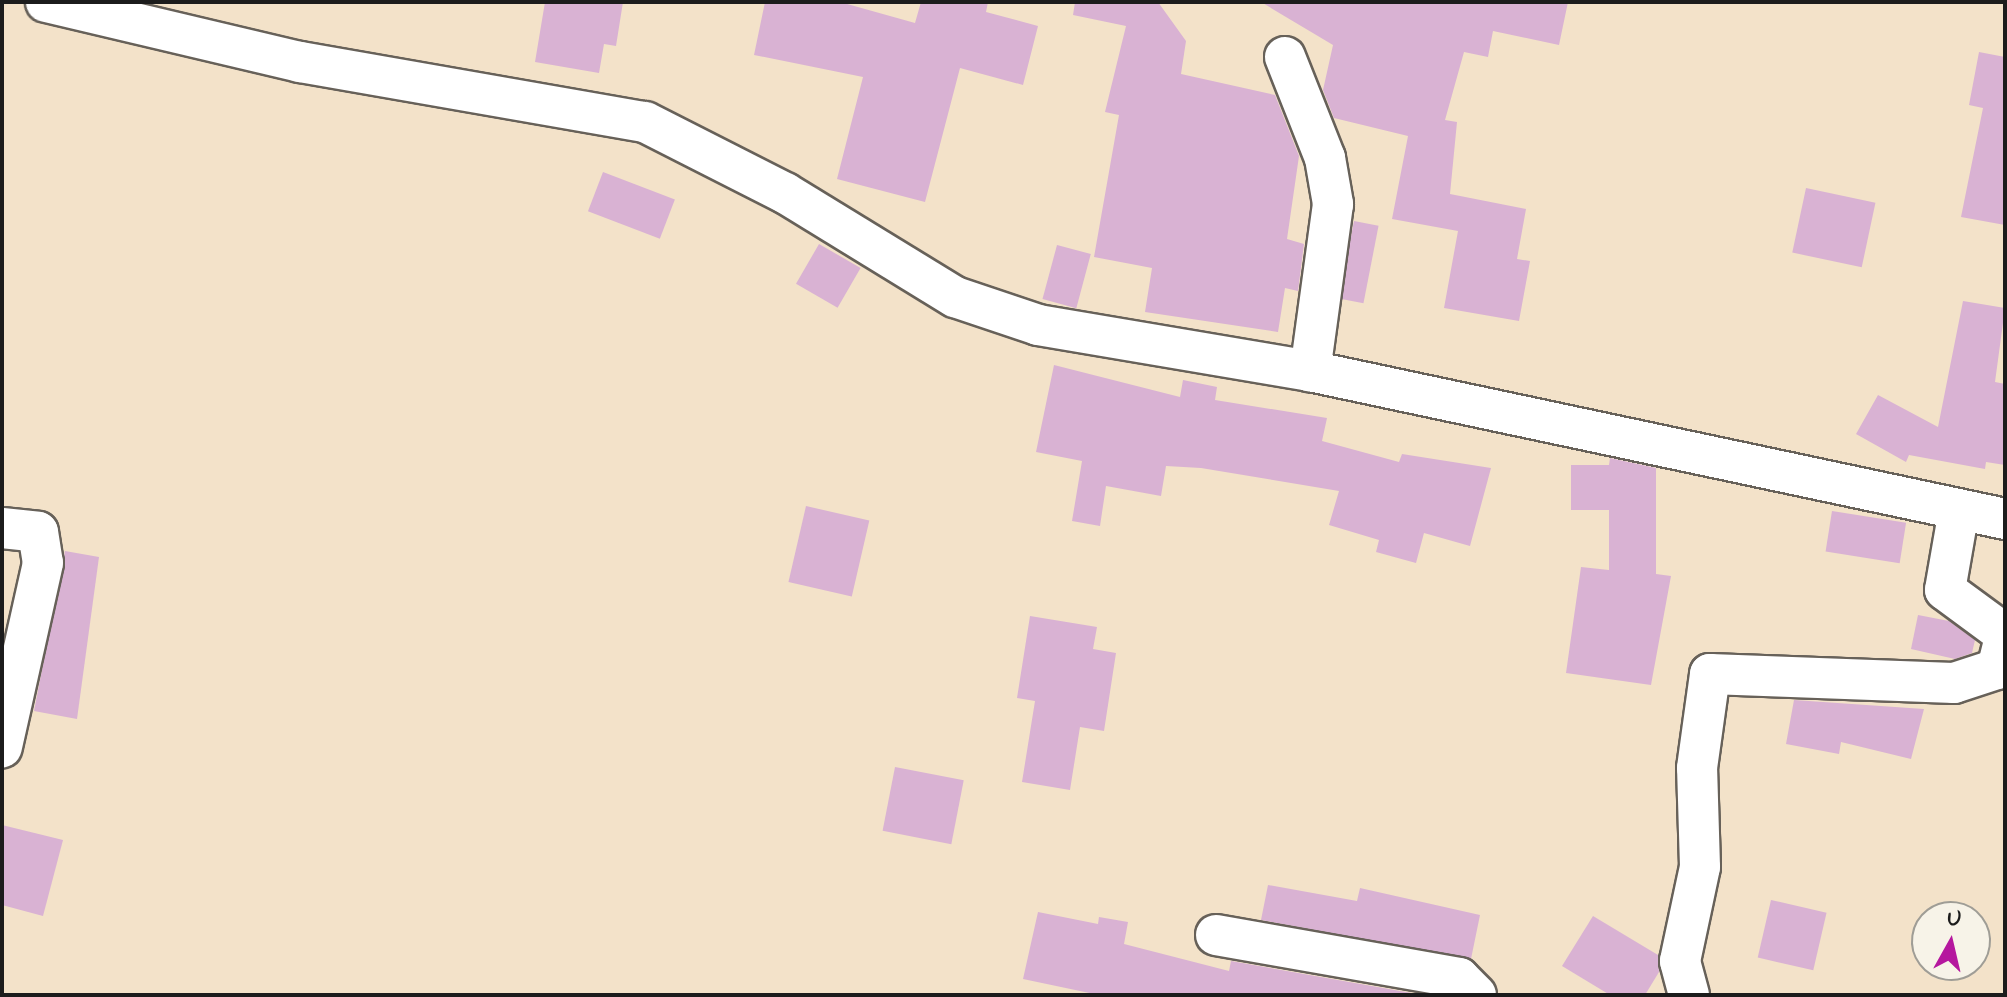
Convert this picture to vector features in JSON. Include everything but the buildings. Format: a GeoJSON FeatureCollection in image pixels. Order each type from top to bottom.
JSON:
{"type":"FeatureCollection","features":[{"type":"Feature","properties":{"kind":"street"},"geometry":{"type":"LineString","coordinates":[[46,2],[300,62],[645,122],[785,193],[955,297],[1038,325],[1310,371],[2005,519]]}},
{"type":"Feature","properties":{"kind":"street"},"geometry":{"type":"LineString","coordinates":[[1285,57],[1325,158],[1333,204],[1310,371]]}},
{"type":"Feature","properties":{"kind":"street"},"geometry":{"type":"LineString","coordinates":[[1689,995],[1680,961],[1700,867],[1697,768],[1710,674],[1954,683],[1997,669],[2005,635],[1945,590],[1959,510]]}},
{"type":"Feature","properties":{"kind":"street"},"geometry":{"type":"LineString","coordinates":[[2,528],[38,532],[43,563],[2,747]]}},
{"type":"Feature","properties":{"kind":"street"},"geometry":{"type":"LineString","coordinates":[[1216,935],[1459,978],[1476,995]]}}]}
